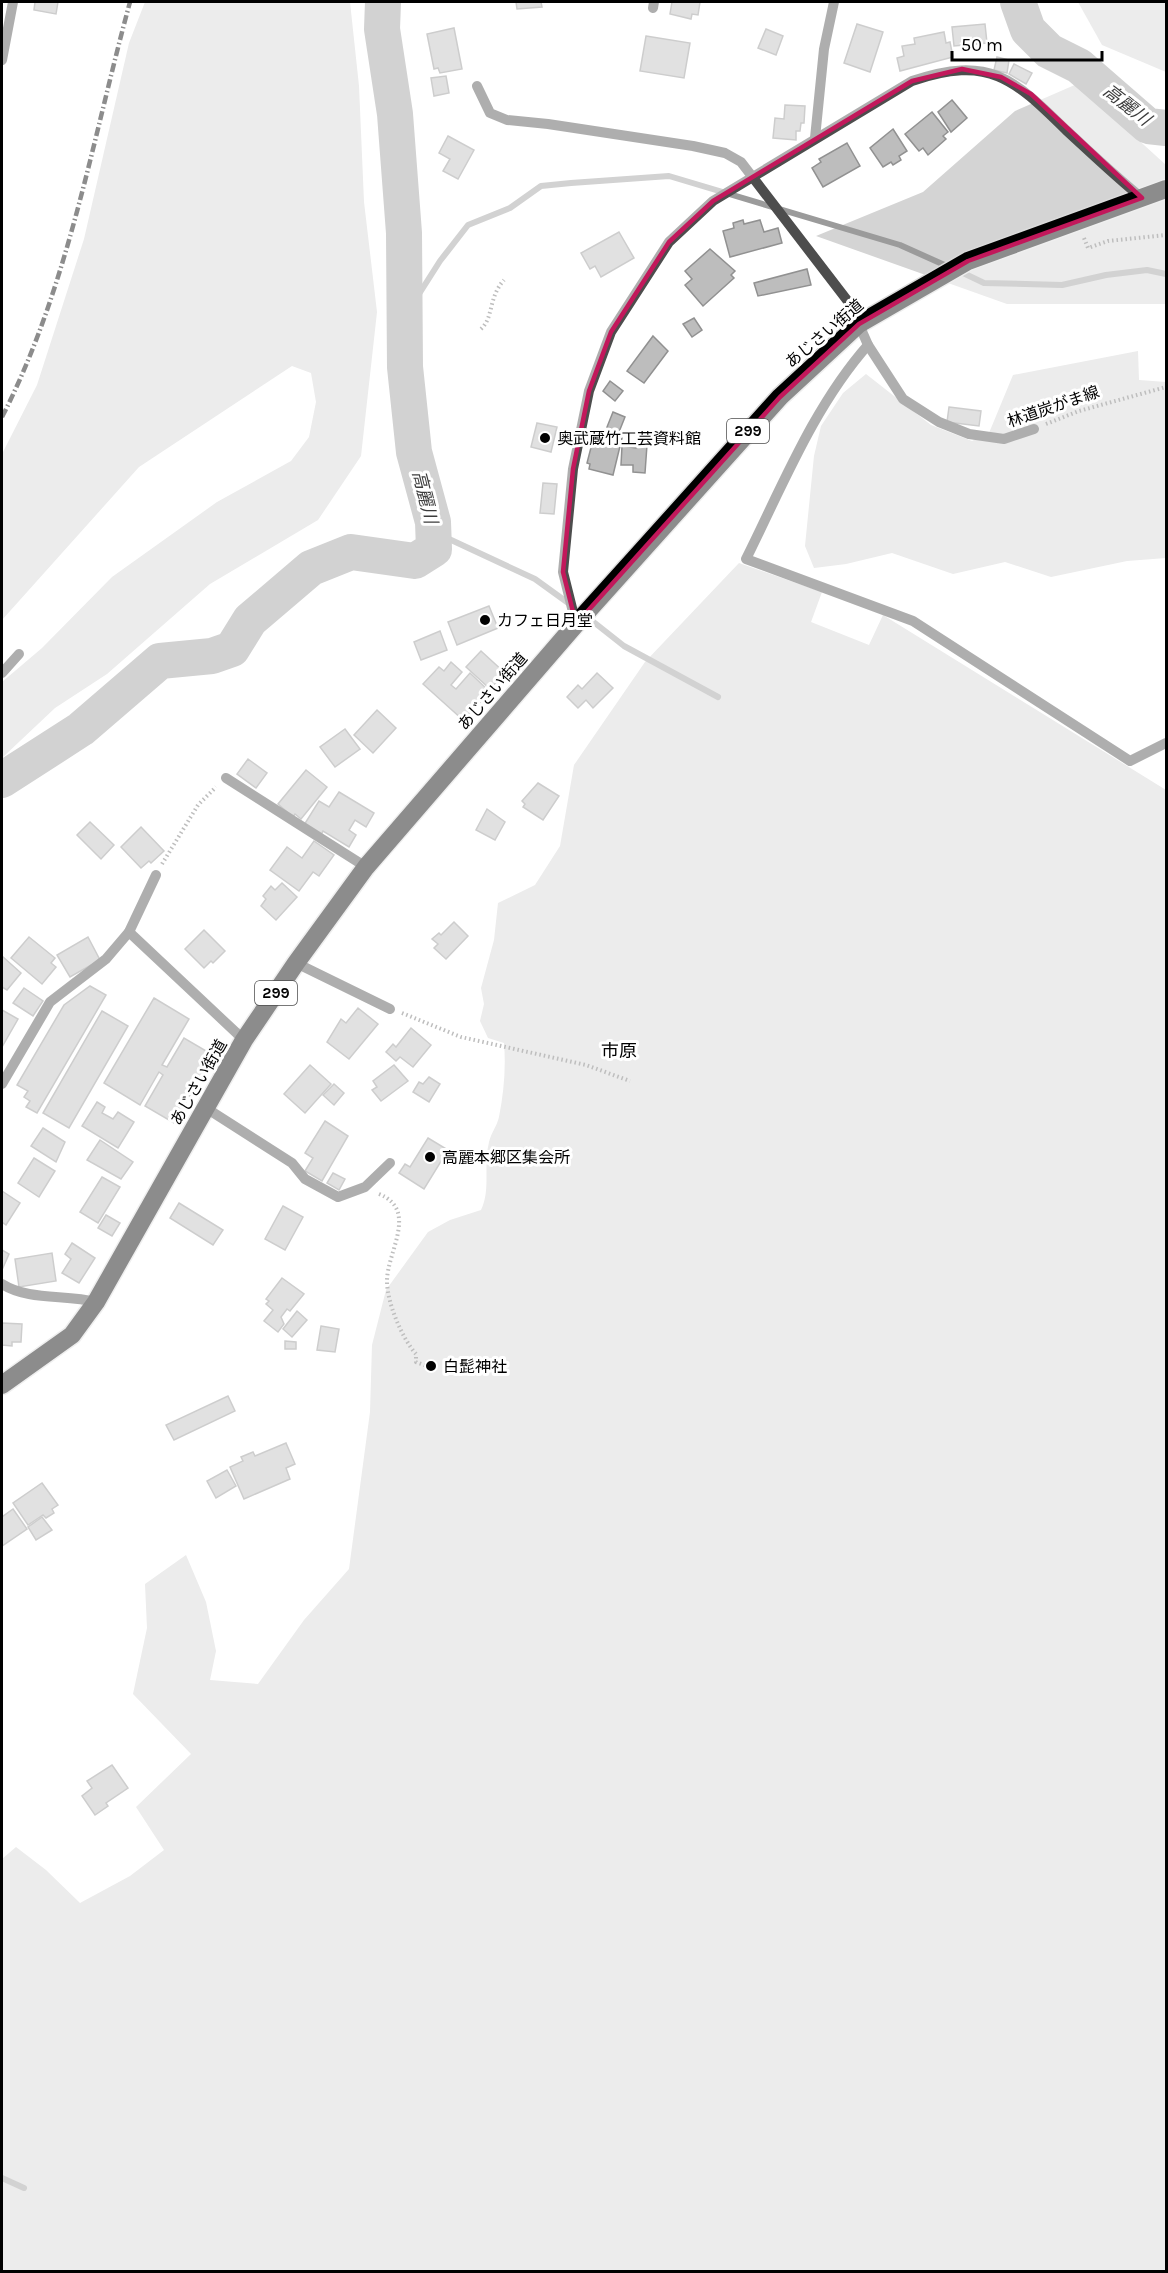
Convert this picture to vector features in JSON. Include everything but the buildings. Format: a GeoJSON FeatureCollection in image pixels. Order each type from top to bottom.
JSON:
{"type":"FeatureCollection","features":[{"type":"Feature","properties":{"kind":"highway","name":"あじさい街道"},"geometry":{"type":"LineString","coordinates":[[2,1385],[41,1360],[72,1335],[96,1302],[244,1040],[296,963],[366,867],[581,618],[780,397],[860,324],[968,261],[1167,189]]}},
{"type":"Feature","properties":{"kind":"street"},"geometry":{"type":"LineString","coordinates":[[2,60],[13,2]]}},
{"type":"Feature","properties":{"kind":"street"},"geometry":{"type":"LineString","coordinates":[[815,138],[824,49],[834,2]]}},
{"type":"Feature","properties":{"kind":"street"},"geometry":{"type":"LineString","coordinates":[[581,618],[562,572],[573,469],[589,391],[611,332],[669,242],[713,201],[912,81],[939,71],[962,69],[1001,77],[1031,94],[1107,169],[1142,198]]}},
{"type":"Feature","properties":{"kind":"street","name":"林道炭がま線"},"geometry":{"type":"LineString","coordinates":[[477,86],[485,105],[498,117],[725,153],[741,162],[850,304],[868,345],[903,399],[939,422],[969,434],[1004,439],[1034,429]]}},
{"type":"Feature","properties":{"kind":"street"},"geometry":{"type":"LineString","coordinates":[[868,345],[851,364],[803,444],[746,559],[913,621],[1130,761],[1167,743]]}},
{"type":"Feature","properties":{"kind":"street"},"geometry":{"type":"LineString","coordinates":[[2,673],[20,654]]}},
{"type":"Feature","properties":{"kind":"street"},"geometry":{"type":"LineString","coordinates":[[226,778],[366,867]]}},
{"type":"Feature","properties":{"kind":"street"},"geometry":{"type":"LineString","coordinates":[[2,1084],[50,1002],[106,959],[129,932],[156,875]]}},
{"type":"Feature","properties":{"kind":"street"},"geometry":{"type":"LineString","coordinates":[[129,932],[244,1040]]}},
{"type":"Feature","properties":{"kind":"street"},"geometry":{"type":"LineString","coordinates":[[296,963],[390,1009]]}},
{"type":"Feature","properties":{"kind":"street"},"geometry":{"type":"LineString","coordinates":[[206,1108],[292,1163],[305,1179],[338,1197],[364,1187],[390,1163]]}},
{"type":"Feature","properties":{"kind":"street"},"geometry":{"type":"LineString","coordinates":[[2,1284],[17,1294],[78,1298],[96,1302]]}},
{"type":"Feature","properties":{"kind":"path"},"geometry":{"type":"LineString","coordinates":[[1076,221],[1088,248],[1108,241],[1167,234]]}},
{"type":"Feature","properties":{"kind":"path"},"geometry":{"type":"LineString","coordinates":[[481,329],[487,323],[493,295],[504,280]]}},
{"type":"Feature","properties":{"kind":"path","name":"林道炭がま線"},"geometry":{"type":"LineString","coordinates":[[1034,429],[1079,411],[1167,387]]}},
{"type":"Feature","properties":{"kind":"path"},"geometry":{"type":"LineString","coordinates":[[156,875],[198,805],[226,778]]}},
{"type":"Feature","properties":{"kind":"path"},"geometry":{"type":"LineString","coordinates":[[390,1009],[461,1037],[586,1065],[630,1081]]}},
{"type":"Feature","properties":{"kind":"path"},"geometry":{"type":"LineString","coordinates":[[364,1187],[388,1197],[397,1208],[400,1224],[387,1281],[398,1326],[406,1343],[416,1354],[416,1362],[427,1366]]}},
{"type":"Feature","properties":{"kind":"highlighted area"},"geometry":{"type":"Polygon","coordinates":[[[962,69],[1001,77],[1031,94],[1142,198],[968,261],[859,324],[780,397],[576,624],[563,572],[573,469],[589,391],[611,332],[669,242],[713,201],[912,81],[962,69]]]}},
{"type":"Feature","properties":{"kind":"shaded area"},"geometry":{"type":"Polygon","coordinates":[[[145,2],[350,2],[359,86],[364,202],[377,312],[361,456],[318,520],[210,584],[107,674],[55,708],[2,758],[2,682],[42,648],[112,577],[217,502],[291,461],[309,437],[316,402],[311,373],[292,366],[139,467],[2,620],[2,454],[37,385],[84,239],[129,43],[145,2]]]}},
{"type":"Feature","properties":{"kind":"shaded area"},"geometry":{"type":"Polygon","coordinates":[[[1078,2],[1166,2],[1166,72],[1102,45],[1078,2]]]}},
{"type":"Feature","properties":{"kind":"shaded area"},"geometry":{"type":"Polygon","coordinates":[[[1077,84],[1166,165],[1166,304],[1007,304],[816,236],[923,192],[1015,111],[1077,84]]]}},
{"type":"Feature","properties":{"kind":"shaded area"},"geometry":{"type":"Polygon","coordinates":[[[1138,351],[1139,380],[1166,382],[1166,558],[1127,561],[1051,577],[1005,562],[953,574],[892,553],[846,564],[814,568],[805,546],[814,456],[821,426],[843,393],[866,374],[931,425],[972,441],[989,433],[1013,375],[1138,351]]]}},
{"type":"Feature","properties":{"kind":"shaded area"},"geometry":{"type":"Polygon","coordinates":[[[739,563],[822,592],[811,622],[869,645],[883,615],[1166,790],[1166,2271],[2,2271],[2,1859],[16,1847],[46,1870],[80,1903],[130,1876],[164,1850],[136,1807],[191,1754],[133,1694],[147,1628],[145,1584],[186,1555],[206,1602],[216,1651],[210,1680],[258,1684],[304,1620],[349,1569],[370,1412],[372,1345],[386,1290],[428,1232],[450,1220],[481,1210],[486,1194],[487,1151],[499,1117],[505,1070],[504,1043],[488,1038],[480,1021],[484,1004],[481,988],[494,940],[498,903],[535,885],[560,846],[574,765],[645,662],[739,563]]]}},
{"type":"Feature","properties":{"kind":"waterway","name":"高麗川"},"geometry":{"type":"LineString","coordinates":[[2,780],[81,729],[160,661],[212,656],[232,649],[250,620],[311,568],[351,552],[415,561],[434,549],[433,522],[414,452],[405,367],[404,233],[395,114],[382,29],[383,2]]}},
{"type":"Feature","properties":{"kind":"waterway","name":"高麗川"},"geometry":{"type":"LineString","coordinates":[[1018,2],[1028,30],[1049,51],[1079,66],[1148,126],[1166,128]]}},
{"type":"Feature","properties":{"kind":"waterway"},"geometry":{"type":"LineString","coordinates":[[405,316],[440,261],[468,225],[510,208],[541,186],[571,183],[669,176],[900,245],[949,267]]}},
{"type":"Feature","properties":{"kind":"waterway"},"geometry":{"type":"LineString","coordinates":[[959,271],[984,283],[1062,285],[1106,275],[1147,270],[1166,274]]}},
{"type":"Feature","properties":{"kind":"waterway"},"geometry":{"type":"LineString","coordinates":[[434,532],[535,579],[571,605]]}},
{"type":"Feature","properties":{"kind":"waterway"},"geometry":{"type":"LineString","coordinates":[[586,616],[624,646],[718,697]]}},
{"type":"Feature","properties":{"kind":"waterway"},"geometry":{"type":"LineString","coordinates":[[2,2178],[24,2188]]}},
{"type":"Feature","properties":{"kind":"railway"},"geometry":{"type":"LineString","coordinates":[[2,417],[25,368],[61,266],[77,213],[130,2]]}},
{"type":"Feature","properties":{"kind":"place","name":"奥武蔵竹工芸資料館"},"geometry":{"type":"Point","coordinates":[545,438]}},
{"type":"Feature","properties":{"kind":"place","name":"カフェ日月堂"},"geometry":{"type":"Point","coordinates":[485,620]}},
{"type":"Feature","properties":{"kind":"place","name":"高麗本郷区集会所"},"geometry":{"type":"Point","coordinates":[430,1157]}},
{"type":"Feature","properties":{"kind":"place","name":"白髭神社"},"geometry":{"type":"Point","coordinates":[431,1366]}},
{"type":"Feature","properties":{"kind":"district","name":"市原"},"geometry":{"type":"Point","coordinates":[619,1051]}}]}
